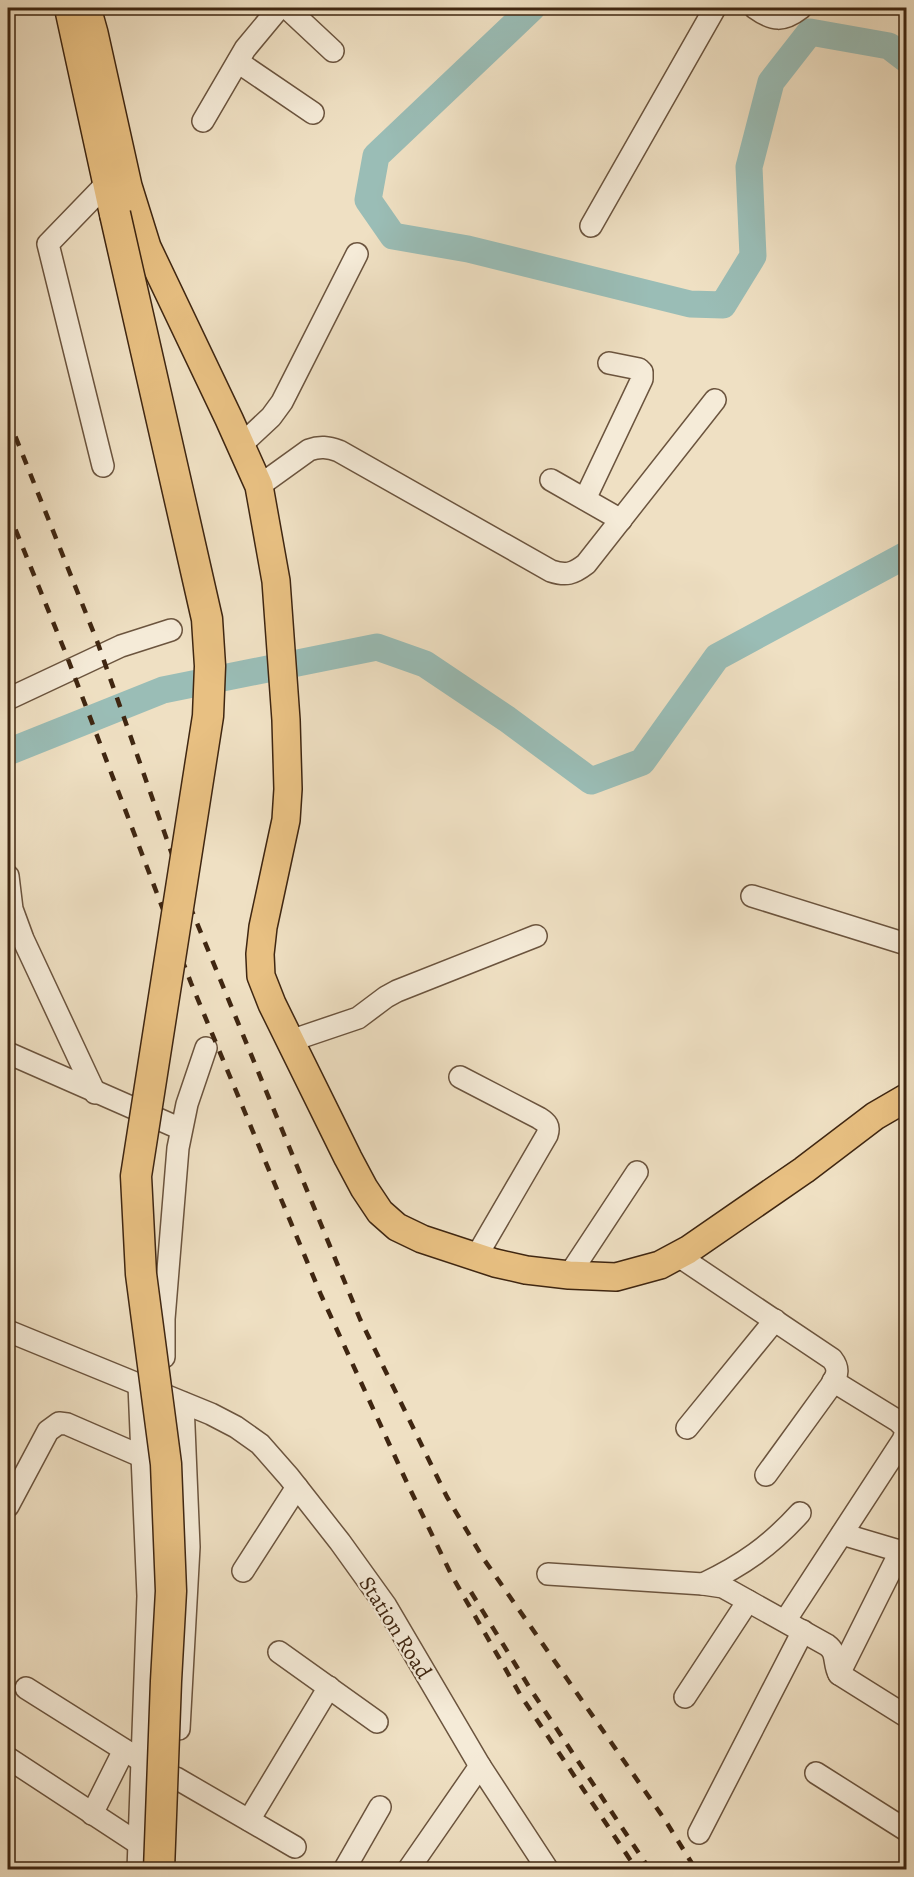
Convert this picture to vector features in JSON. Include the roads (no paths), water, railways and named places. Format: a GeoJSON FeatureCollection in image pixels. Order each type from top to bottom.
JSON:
{"type":"FeatureCollection","features":[{"type":"Feature","properties":{"kind":"highway"},"geometry":{"type":"LineString","coordinates":[[70,8],[107,183],[207,618],[210,666],[208,716],[136,1176],[141,1274],[166,1464],[171,1570],[159,1869]]}},
{"type":"Feature","properties":{"kind":"main road"},"geometry":{"type":"LineString","coordinates":[[87,8],[128,186],[147,247],[259,486],[276,581],[286,720],[288,789],[286,820],[263,927],[260,954],[261,976],[290,1041],[364,1188],[380,1212],[397,1227],[422,1239],[476,1257],[526,1270],[616,1277],[660,1264],[677,1255],[804,1170],[875,1116],[906,1098]]}},
{"type":"Feature","properties":{"kind":"street"},"geometry":{"type":"LineString","coordinates":[[203,121],[257,33],[279,8]]}},
{"type":"Feature","properties":{"kind":"street"},"geometry":{"type":"LineString","coordinates":[[287,8],[333,51]]}},
{"type":"Feature","properties":{"kind":"street"},"geometry":{"type":"LineString","coordinates":[[591,226],[715,8]]}},
{"type":"Feature","properties":{"kind":"street"},"geometry":{"type":"LineString","coordinates":[[755,8],[766,16],[775,18],[787,17],[801,8]]}},
{"type":"Feature","properties":{"kind":"street"},"geometry":{"type":"LineString","coordinates":[[238,62],[313,113]]}},
{"type":"Feature","properties":{"kind":"street"},"geometry":{"type":"LineString","coordinates":[[103,466],[48,244],[107,183]]}},
{"type":"Feature","properties":{"kind":"street"},"geometry":{"type":"LineString","coordinates":[[241,445],[271,417],[282,402],[357,254]]}},
{"type":"Feature","properties":{"kind":"street"},"geometry":{"type":"LineString","coordinates":[[585,499],[642,379],[642,372],[639,369],[609,363]]}},
{"type":"Feature","properties":{"kind":"street"},"geometry":{"type":"LineString","coordinates":[[259,486],[309,450],[328,447],[339,451],[551,571],[565,575],[575,572],[586,564],[715,400]]}},
{"type":"Feature","properties":{"kind":"street"},"geometry":{"type":"LineString","coordinates":[[551,480],[621,520]]}},
{"type":"Feature","properties":{"kind":"street"},"geometry":{"type":"LineString","coordinates":[[8,699],[121,646],[171,630]]}},
{"type":"Feature","properties":{"kind":"street"},"geometry":{"type":"LineString","coordinates":[[8,876],[12,909],[23,939],[104,1096]]}},
{"type":"Feature","properties":{"kind":"street"},"geometry":{"type":"LineString","coordinates":[[752,896],[906,944]]}},
{"type":"Feature","properties":{"kind":"street"},"geometry":{"type":"LineString","coordinates":[[290,1041],[358,1018],[397,991],[536,936]]}},
{"type":"Feature","properties":{"kind":"street"},"geometry":{"type":"LineString","coordinates":[[174,1869],[176,1778],[189,1547],[175,1399],[164,1364],[164,1319],[181,1129],[192,1085],[206,1048]]}},
{"type":"Feature","properties":{"kind":"street"},"geometry":{"type":"LineString","coordinates":[[8,1053],[181,1129]]}},
{"type":"Feature","properties":{"kind":"street"},"geometry":{"type":"LineString","coordinates":[[460,1077],[539,1118],[547,1123],[549,1128],[548,1135],[476,1257]]}},
{"type":"Feature","properties":{"kind":"street"},"geometry":{"type":"LineString","coordinates":[[569,1275],[637,1172]]}},
{"type":"Feature","properties":{"kind":"street"},"geometry":{"type":"LineString","coordinates":[[677,1255],[832,1359],[837,1366],[837,1375],[766,1475]]}},
{"type":"Feature","properties":{"kind":"street"},"geometry":{"type":"LineString","coordinates":[[687,1428],[775,1320]]}},
{"type":"Feature","properties":{"kind":"street","name":"Station Road"},"geometry":{"type":"LineString","coordinates":[[8,1331],[211,1414],[236,1427],[260,1444],[297,1487],[386,1606],[480,1766],[548,1869]]}},
{"type":"Feature","properties":{"kind":"street"},"geometry":{"type":"LineString","coordinates":[[699,1833],[794,1626],[842,1534],[906,1432],[898,1421],[833,1381]]}},
{"type":"Feature","properties":{"kind":"street"},"geometry":{"type":"LineString","coordinates":[[138,1869],[148,1596],[139,1385]]}},
{"type":"Feature","properties":{"kind":"street"},"geometry":{"type":"LineString","coordinates":[[8,1506],[48,1431],[59,1423],[67,1424],[142,1456]]}},
{"type":"Feature","properties":{"kind":"street"},"geometry":{"type":"LineString","coordinates":[[243,1571],[297,1487]]}},
{"type":"Feature","properties":{"kind":"street"},"geometry":{"type":"LineString","coordinates":[[703,1584],[756,1555],[779,1536],[800,1513]]}},
{"type":"Feature","properties":{"kind":"street"},"geometry":{"type":"LineString","coordinates":[[839,1674],[904,1552],[842,1534]]}},
{"type":"Feature","properties":{"kind":"street"},"geometry":{"type":"LineString","coordinates":[[548,1574],[723,1587],[832,1649],[835,1653],[839,1674],[906,1716]]}},
{"type":"Feature","properties":{"kind":"street"},"geometry":{"type":"LineString","coordinates":[[685,1697],[748,1600]]}},
{"type":"Feature","properties":{"kind":"street"},"geometry":{"type":"LineString","coordinates":[[279,1652],[377,1722]]}},
{"type":"Feature","properties":{"kind":"street"},"geometry":{"type":"LineString","coordinates":[[249,1820],[329,1687]]}},
{"type":"Feature","properties":{"kind":"street"},"geometry":{"type":"LineString","coordinates":[[26,1688],[142,1761]]}},
{"type":"Feature","properties":{"kind":"street"},"geometry":{"type":"LineString","coordinates":[[92,1814],[124,1750]]}},
{"type":"Feature","properties":{"kind":"street"},"geometry":{"type":"LineString","coordinates":[[8,1758],[139,1844]]}},
{"type":"Feature","properties":{"kind":"street"},"geometry":{"type":"LineString","coordinates":[[408,1869],[480,1766]]}},
{"type":"Feature","properties":{"kind":"street"},"geometry":{"type":"LineString","coordinates":[[816,1773],[906,1830]]}},
{"type":"Feature","properties":{"kind":"street"},"geometry":{"type":"LineString","coordinates":[[176,1778],[295,1847]]}},
{"type":"Feature","properties":{"kind":"street"},"geometry":{"type":"LineString","coordinates":[[344,1869],[380,1807]]}},
{"type":"Feature","properties":{"kind":"waterway"},"geometry":{"type":"LineString","coordinates":[[532,8],[376,156],[368,200],[393,236],[468,249],[690,304],[723,305],[753,256],[749,167],[771,82],[810,32],[889,46],[906,59]]}},
{"type":"Feature","properties":{"kind":"waterway"},"geometry":{"type":"LineString","coordinates":[[8,752],[163,690],[377,647],[425,664],[507,719],[591,781],[642,762],[717,657],[906,555]]}},
{"type":"Feature","properties":{"kind":"railway"},"geometry":{"type":"LineString","coordinates":[[8,418],[97,641],[192,911],[360,1319],[447,1497],[483,1558],[665,1820],[696,1870]]}},
{"type":"Feature","properties":{"kind":"railway"},"geometry":{"type":"LineString","coordinates":[[8,511],[66,654],[191,983],[321,1295],[408,1485],[452,1576],[521,1696],[637,1870]]}},
{"type":"Feature","properties":{"kind":"railway"},"geometry":{"type":"LineString","coordinates":[[471,1592],[531,1690],[650,1870]]}}]}
